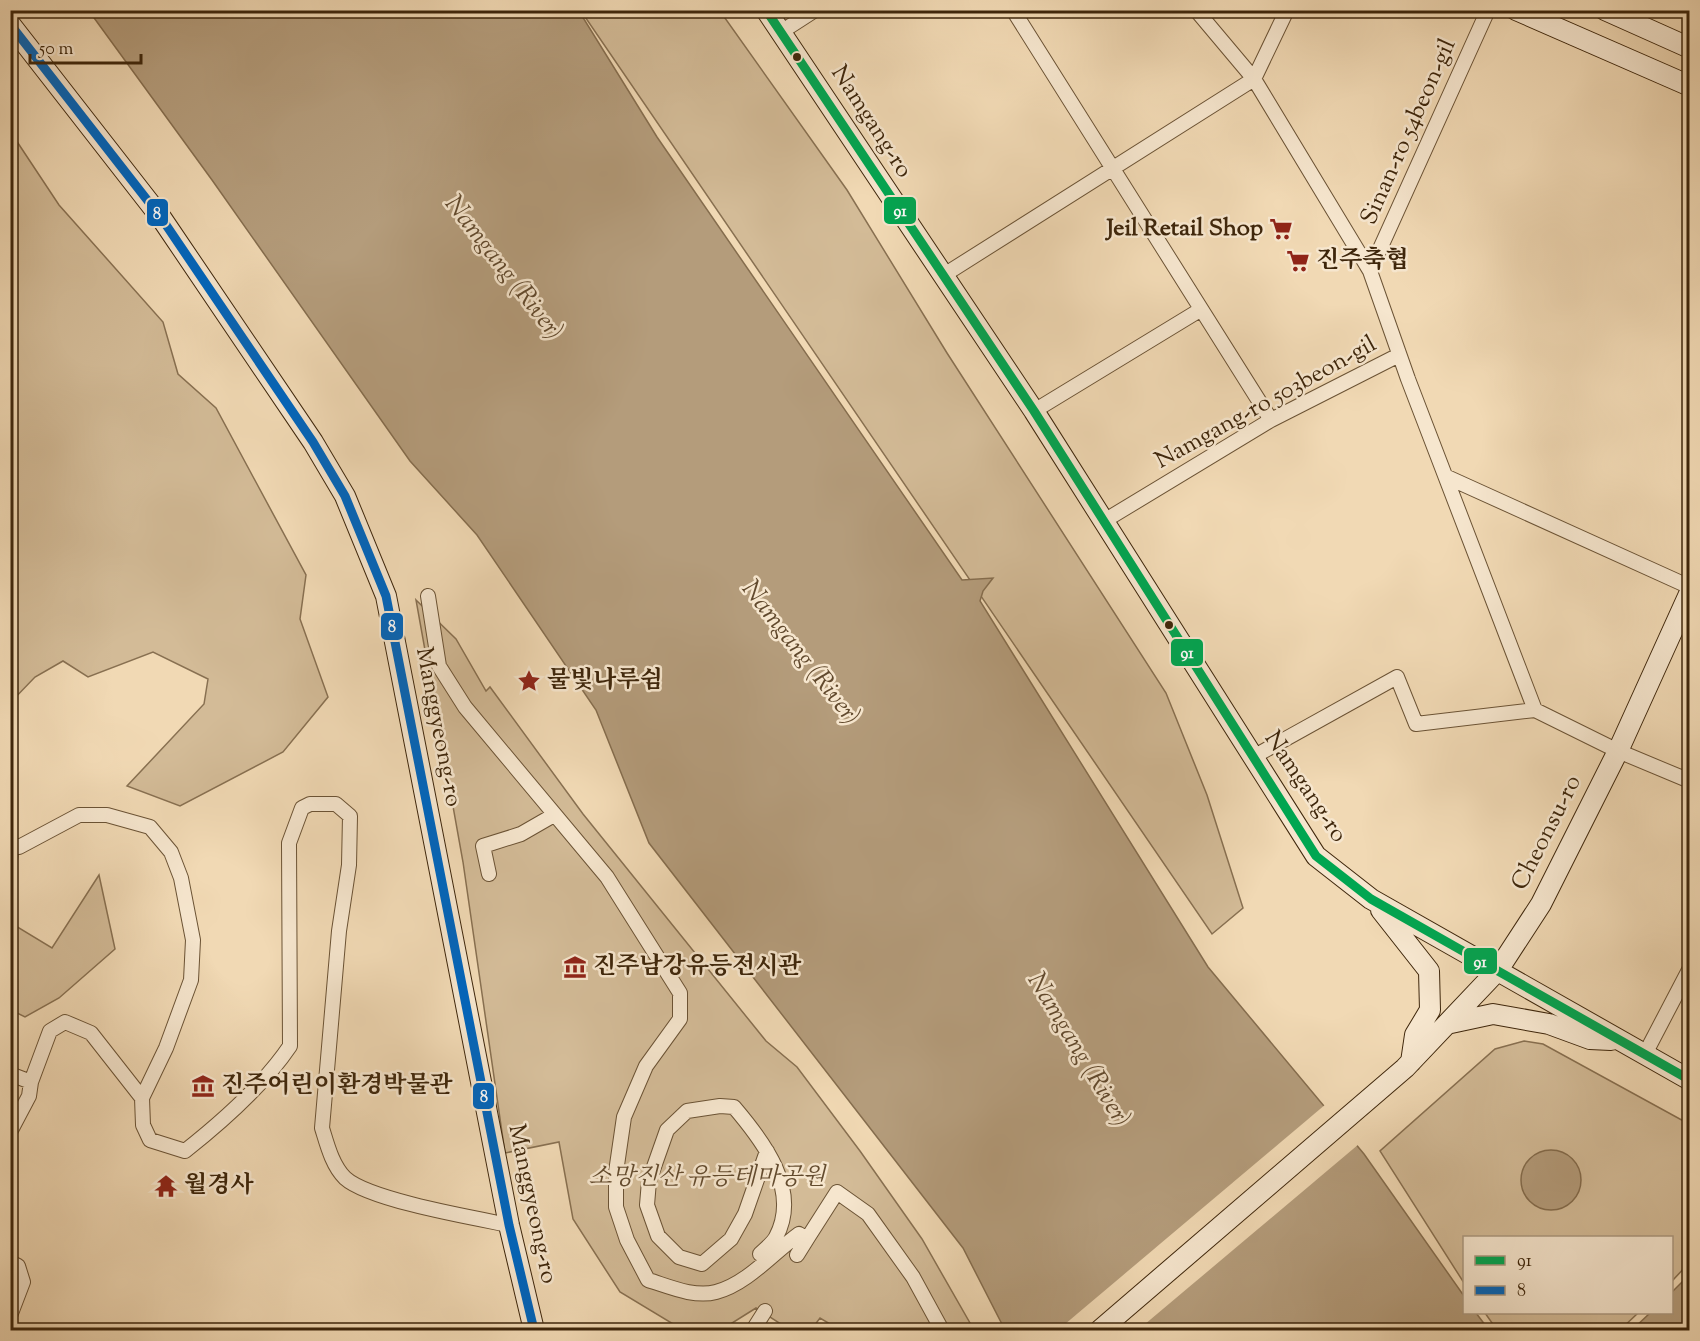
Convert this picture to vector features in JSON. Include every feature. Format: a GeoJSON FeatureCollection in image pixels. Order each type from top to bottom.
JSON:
{"type":"FeatureCollection","features":[{"type":"Feature","properties":{"kind":"street","name":"Namgang-ro"},"geometry":{"type":"LineString","coordinates":[[765,10],[782,32],[1034,411],[1316,856],[1371,899],[1689,1080]]}},
{"type":"Feature","properties":{"kind":"street"},"geometry":{"type":"LineString","coordinates":[[782,32],[815,10]]}},
{"type":"Feature","properties":{"kind":"street"},"geometry":{"type":"LineString","coordinates":[[1013,10],[1270,420]]}},
{"type":"Feature","properties":{"kind":"street","name":"Sinan-ro 54beon-gil"},"geometry":{"type":"LineString","coordinates":[[1196,10],[1254,79],[1370,272],[1399,355]]}},
{"type":"Feature","properties":{"kind":"street"},"geometry":{"type":"LineString","coordinates":[[944,275],[1254,79],[1287,10]]}},
{"type":"Feature","properties":{"kind":"street","name":"Sinan-ro 54beon-gil"},"geometry":{"type":"LineString","coordinates":[[1370,272],[1488,10]]}},
{"type":"Feature","properties":{"kind":"street"},"geometry":{"type":"LineString","coordinates":[[1516,10],[1689,86]]}},
{"type":"Feature","properties":{"kind":"street"},"geometry":{"type":"LineString","coordinates":[[1605,10],[1689,48]]}},
{"type":"Feature","properties":{"kind":"street","name":"Manggyeong-ro"},"geometry":{"type":"LineString","coordinates":[[10,24],[162,219],[211,289],[314,442],[345,496],[367,546],[386,596],[509,1225],[534,1330]]}},
{"type":"Feature","properties":{"kind":"street"},"geometry":{"type":"LineString","coordinates":[[1034,411],[1200,310]]}},
{"type":"Feature","properties":{"kind":"street","name":"Namgang-ro 503beon-gil"},"geometry":{"type":"LineString","coordinates":[[1104,521],[1270,420],[1399,355],[1536,710]]}},
{"type":"Feature","properties":{"kind":"street"},"geometry":{"type":"LineString","coordinates":[[1447,477],[1689,590]]}},
{"type":"Feature","properties":{"kind":"street","name":"Cheonsu-ro"},"geometry":{"type":"LineString","coordinates":[[1100,1330],[1408,1065],[1498,970],[1541,904],[1618,751],[1689,590]]}},
{"type":"Feature","properties":{"kind":"street"},"geometry":{"type":"LineString","coordinates":[[428,596],[440,666],[465,707],[607,878],[680,993],[680,1019],[646,1066],[624,1117],[616,1172],[616,1207],[627,1240],[648,1280],[686,1292],[715,1293],[752,1272],[799,1234],[807,1239]]}},
{"type":"Feature","properties":{"kind":"street"},"geometry":{"type":"LineString","coordinates":[[1253,758],[1396,677],[1416,724],[1536,710],[1618,751],[1689,781]]}},
{"type":"Feature","properties":{"kind":"street"},"geometry":{"type":"LineString","coordinates":[[10,845],[20,847],[79,815],[107,815],[150,827],[171,852],[181,878],[193,940],[191,980],[166,1048],[142,1098],[143,1125],[150,1140],[185,1151],[210,1131],[280,1060],[290,1046],[289,843],[302,808],[310,804],[336,804],[350,816],[349,855],[339,931],[322,1128],[331,1157],[346,1179],[375,1193],[443,1213],[509,1225]]}},
{"type":"Feature","properties":{"kind":"street"},"geometry":{"type":"LineString","coordinates":[[489,874],[483,846],[521,834],[554,815]]}},
{"type":"Feature","properties":{"kind":"street"},"geometry":{"type":"LineString","coordinates":[[1371,899],[1430,971],[1430,1010],[1415,1035],[1408,1065]]}},
{"type":"Feature","properties":{"kind":"street"},"geometry":{"type":"LineString","coordinates":[[1644,1056],[1689,968]]}},
{"type":"Feature","properties":{"kind":"street"},"geometry":{"type":"LineString","coordinates":[[1450,1023],[1493,1014],[1549,1024],[1590,1039],[1617,1040]]}},
{"type":"Feature","properties":{"kind":"street"},"geometry":{"type":"LineString","coordinates":[[10,1132],[29,1096],[31,1082],[50,1031],[65,1022],[91,1033],[142,1098]]}},
{"type":"Feature","properties":{"kind":"street"},"geometry":{"type":"LineString","coordinates":[[10,1074],[31,1082]]}},
{"type":"Feature","properties":{"kind":"street"},"geometry":{"type":"LineString","coordinates":[[715,1293],[776,1238],[783,1214],[782,1180],[767,1151],[734,1107],[720,1106],[687,1110],[667,1130],[649,1180],[647,1204],[658,1236],[679,1257],[702,1264],[731,1239],[745,1214],[767,1151]]}},
{"type":"Feature","properties":{"kind":"street"},"geometry":{"type":"LineString","coordinates":[[797,1255],[837,1192],[868,1214],[913,1278],[942,1330]]}},
{"type":"Feature","properties":{"kind":"street"},"geometry":{"type":"LineString","coordinates":[[10,1262],[18,1266],[23,1282],[10,1316]]}},
{"type":"Feature","properties":{"kind":"street"},"geometry":{"type":"LineString","coordinates":[[753,1330],[765,1311]]}},
{"type":"Feature","properties":{"kind":"green space"},"geometry":{"type":"Polygon","coordinates":[[[581,11],[720,11],[847,190],[947,353],[1166,693],[1207,795],[1243,908],[1212,934],[581,11]]]}},
{"type":"Feature","properties":{"kind":"green space"},"geometry":{"type":"Polygon","coordinates":[[[10,131],[59,205],[163,322],[178,374],[216,408],[306,575],[300,619],[328,697],[283,752],[180,806],[127,786],[204,704],[208,679],[153,652],[88,677],[63,661],[35,677],[11,702],[10,131]]]}},
{"type":"Feature","properties":{"kind":"green space","name":"소망진산 유등테마공원"},"geometry":{"type":"Polygon","coordinates":[[[416,600],[456,639],[486,691],[490,687],[583,814],[766,1041],[797,1067],[922,1239],[974,1330],[840,1330],[820,1318],[811,1330],[790,1330],[756,1308],[721,1330],[683,1330],[620,1292],[573,1219],[559,1142],[505,1153],[463,862],[416,600]]]}},
{"type":"Feature","properties":{"kind":"green space"},"geometry":{"type":"Polygon","coordinates":[[[11,831],[19,847],[11,909],[11,831]]]}},
{"type":"Feature","properties":{"kind":"green space"},"geometry":{"type":"Polygon","coordinates":[[[99,875],[115,949],[59,998],[25,1017],[11,1010],[11,923],[52,948],[99,875]]]}},
{"type":"Feature","properties":{"kind":"green space"},"geometry":{"type":"Polygon","coordinates":[[[1524,1041],[1543,1044],[1689,1124],[1689,1263],[1673,1280],[1673,1236],[1463,1236],[1463,1281],[1380,1151],[1495,1049],[1524,1041]]]}},
{"type":"Feature","properties":{"kind":"green space"},"geometry":{"type":"Polygon","coordinates":[[[1486,1314],[1637,1314],[1620,1330],[1497,1330],[1486,1314]]]}},
{"type":"Feature","properties":{"kind":"water","name":"Namgang (River)"},"geometry":{"type":"Polygon","coordinates":[[[89,11],[579,11],[657,137],[962,580],[993,578],[983,591],[980,601],[1208,967],[1364,1154],[1463,1295],[1463,1314],[1477,1314],[1489,1330],[1005,1330],[963,1248],[649,843],[596,710],[477,535],[410,461],[212,180],[89,11]]]}},
{"type":"Feature","properties":{"kind":"water"},"geometry":{"type":"Polygon","coordinates":[[[1545,1150],[1557,1150],[1568,1155],[1576,1163],[1581,1180],[1579,1192],[1568,1205],[1557,1210],[1545,1210],[1534,1205],[1526,1197],[1521,1186],[1521,1174],[1526,1163],[1534,1155],[1545,1150]]]}},
{"type":"Feature","properties":{"kind":"water"},"geometry":{"type":"Polygon","coordinates":[[[1689,1275],[1689,1330],[1632,1330],[1649,1314],[1673,1314],[1673,1291],[1689,1275]]]}},
{"type":"Feature","properties":{"kind":"pier"},"geometry":{"type":"Polygon","coordinates":[[[1326,1104],[1359,1144],[1138,1330],[1058,1330],[1326,1104]]]}},
{"type":"Feature","properties":{"kind":"transit line","name":"91"},"geometry":{"type":"LineString","coordinates":[[766,10],[1034,411],[1316,856],[1371,899],[1690,1080]]}},
{"type":"Feature","properties":{"kind":"transit line","name":"8"},"geometry":{"type":"LineString","coordinates":[[10,24],[162,219],[313,442],[345,496],[386,596],[509,1225],[534,1330]]}},
{"type":"Feature","properties":{"kind":"place","name":"Jeil Retail Shop"},"geometry":{"type":"Point","coordinates":[1281,229]}},
{"type":"Feature","properties":{"kind":"place","name":"진주축협"},"geometry":{"type":"Point","coordinates":[1298,261]}},
{"type":"Feature","properties":{"kind":"place","name":"물빛나루쉼"},"geometry":{"type":"Point","coordinates":[529,681]}},
{"type":"Feature","properties":{"kind":"place","name":"진주남강유등전시관"},"geometry":{"type":"Point","coordinates":[575,967]}},
{"type":"Feature","properties":{"kind":"place","name":"진주어린이환경박물관"},"geometry":{"type":"Point","coordinates":[203,1086]}},
{"type":"Feature","properties":{"kind":"place","name":"월경사"},"geometry":{"type":"Point","coordinates":[166,1186]}}]}
